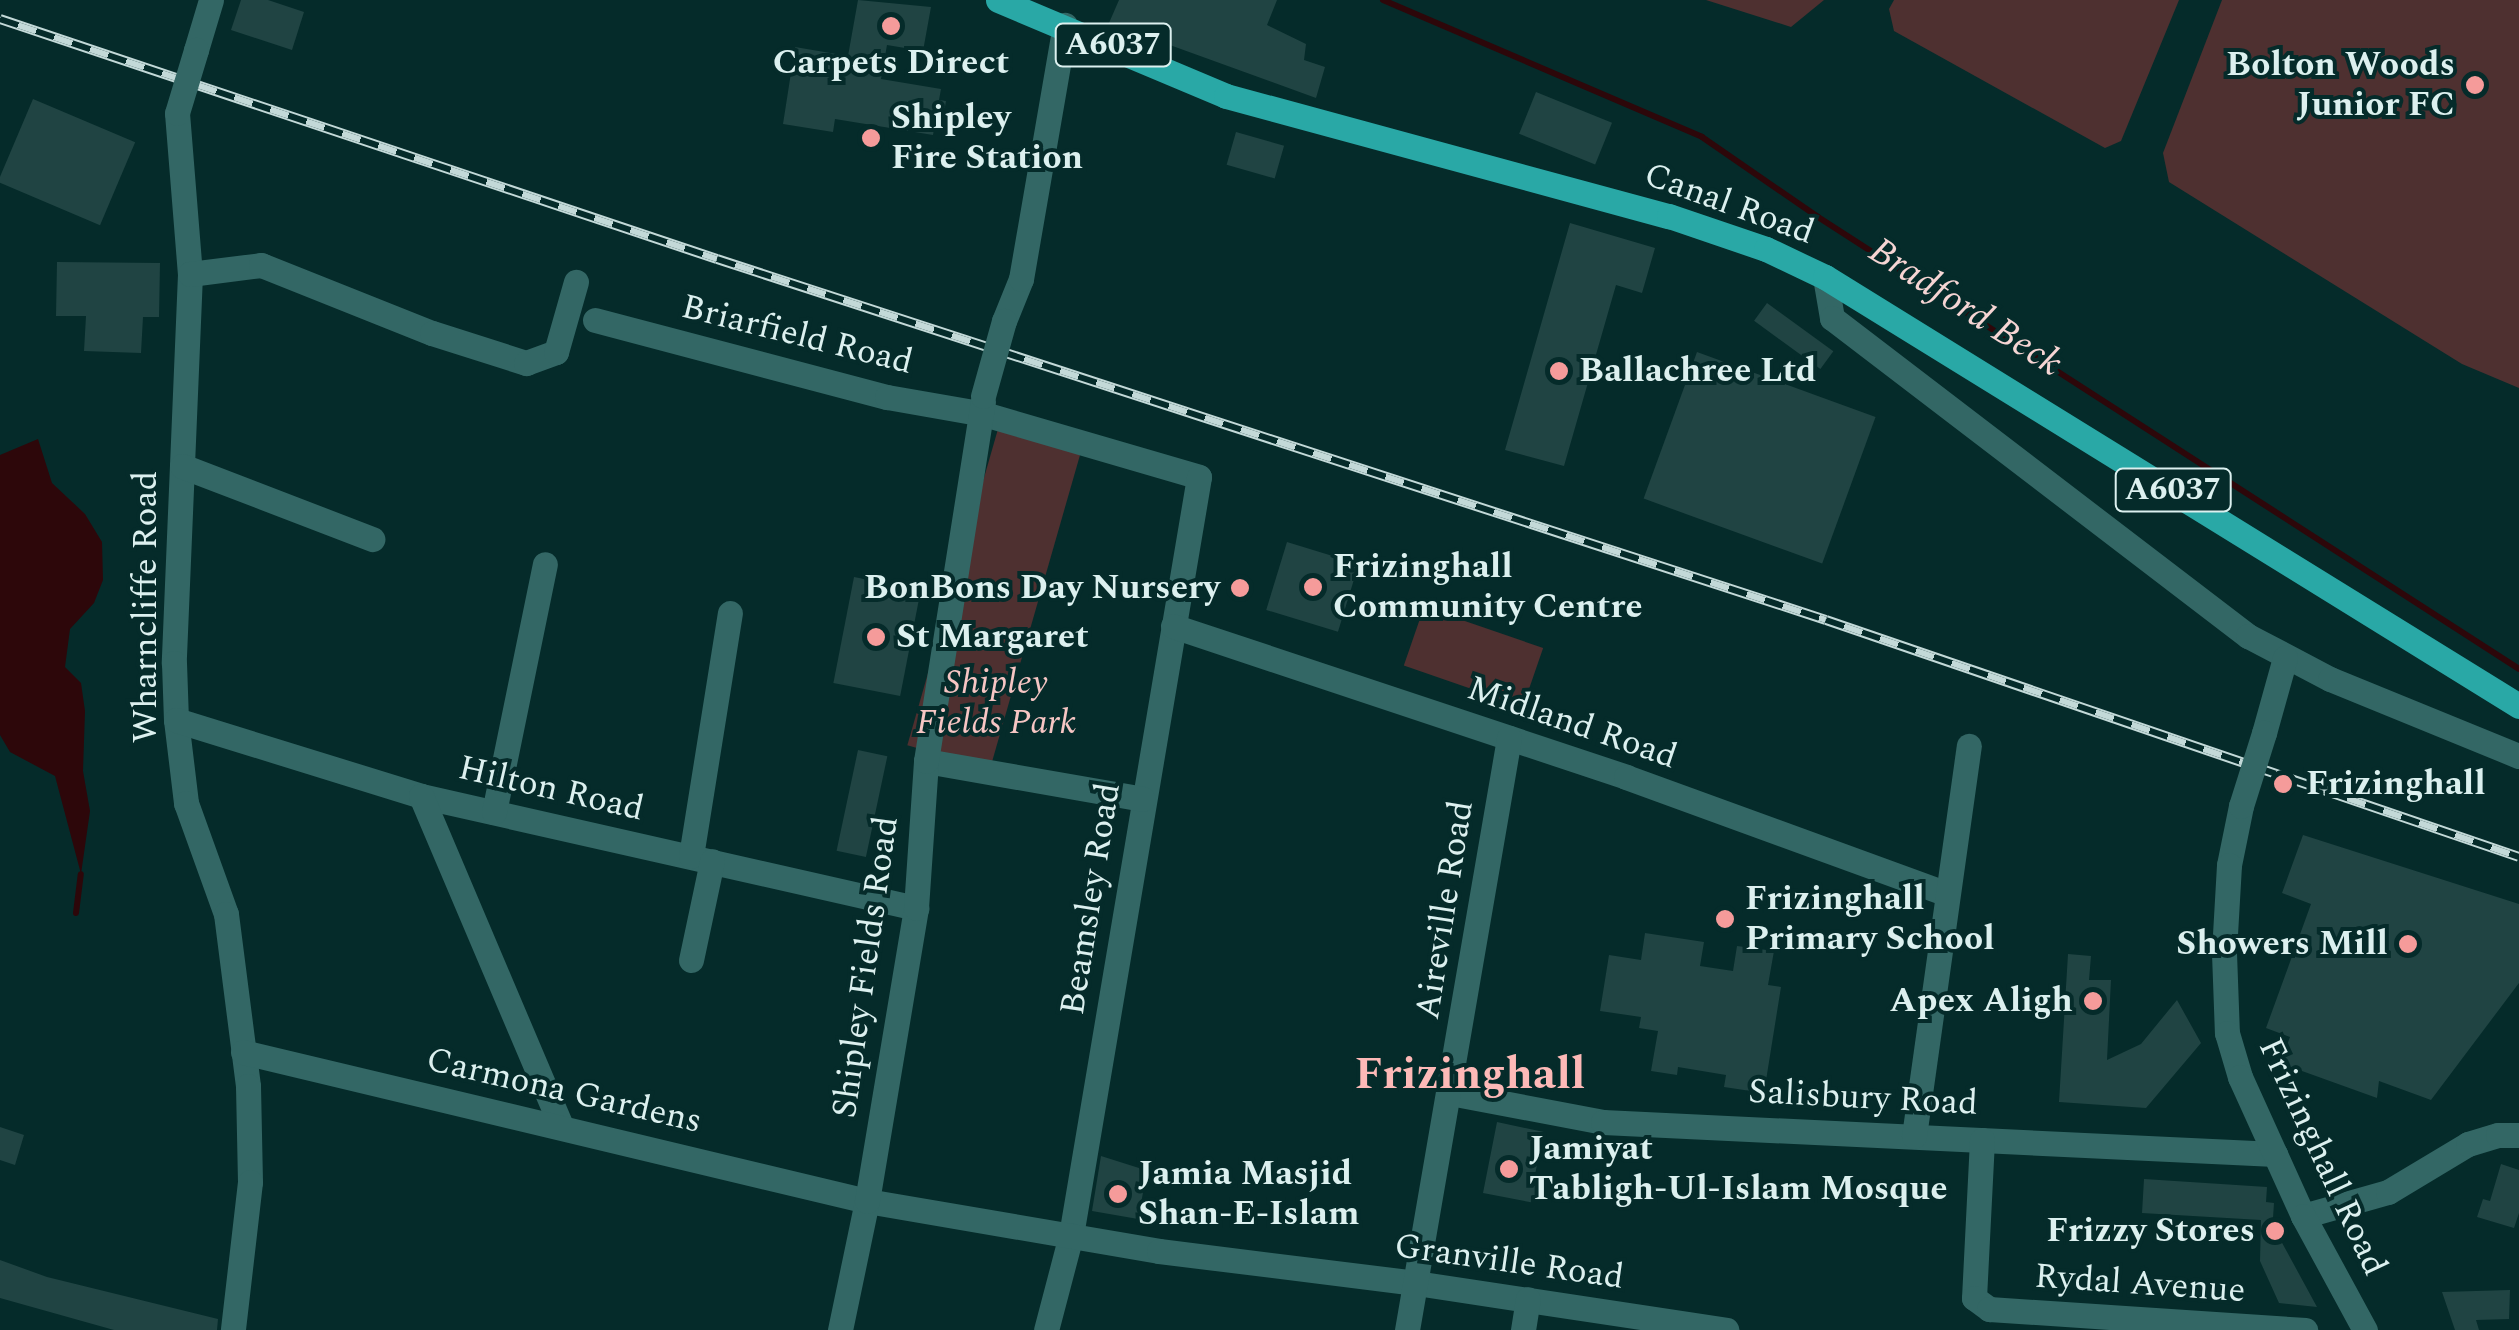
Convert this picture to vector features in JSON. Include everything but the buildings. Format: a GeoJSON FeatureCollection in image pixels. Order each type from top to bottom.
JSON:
{"type":"FeatureCollection","features":[{"type":"Feature","properties":{"kind":"main road","name":"A6037"},"geometry":{"type":"LineString","coordinates":[[998,0],[1062,16]]}},
{"type":"Feature","properties":{"kind":"main road","name":"Canal Road"},"geometry":{"type":"LineString","coordinates":[[1062,16],[1226,96],[1670,216],[1766,250],[1825,277],[2519,706]]}},
{"type":"Feature","properties":{"kind":"street","name":"Wharncliffe Road"},"geometry":{"type":"LineString","coordinates":[[211,0],[177,113],[190,274],[176,720],[186,803],[226,914],[243,1052],[250,1182],[233,1330]]}},
{"type":"Feature","properties":{"kind":"street","name":"Shipley Fields Road"},"geometry":{"type":"LineString","coordinates":[[840,1330],[867,1201],[916,908],[926,761],[983,404],[1004,322],[1021,280],[1062,16]]}},
{"type":"Feature","properties":{"kind":"street"},"geometry":{"type":"LineString","coordinates":[[190,274],[260,265],[432,333],[526,363],[556,352],[576,282]]}},
{"type":"Feature","properties":{"kind":"street"},"geometry":{"type":"LineString","coordinates":[[1825,277],[1832,318],[2178,587],[2285,658],[2519,756]]}},
{"type":"Feature","properties":{"kind":"street","name":"Briarfield Road"},"geometry":{"type":"LineString","coordinates":[[595,320],[887,396],[983,404],[1199,477]]}},
{"type":"Feature","properties":{"kind":"street"},"geometry":{"type":"LineString","coordinates":[[182,466],[372,539]]}},
{"type":"Feature","properties":{"kind":"street","name":"Beamsley Road"},"geometry":{"type":"LineString","coordinates":[[1046,1330],[1071,1235],[1199,477]]}},
{"type":"Feature","properties":{"kind":"street"},"geometry":{"type":"LineString","coordinates":[[494,812],[545,564]]}},
{"type":"Feature","properties":{"kind":"street"},"geometry":{"type":"LineString","coordinates":[[691,960],[730,613]]}},
{"type":"Feature","properties":{"kind":"street","name":"Midland Road"},"geometry":{"type":"LineString","coordinates":[[1173,626],[1509,738],[1945,893]]}},
{"type":"Feature","properties":{"kind":"street","name":"Frizinghall Road"},"geometry":{"type":"LineString","coordinates":[[2285,658],[2228,865],[2224,953],[2228,1033],[2240,1077],[2303,1216],[2365,1330]]}},
{"type":"Feature","properties":{"kind":"street","name":"Hilton Road"},"geometry":{"type":"LineString","coordinates":[[176,720],[420,796],[916,908]]}},
{"type":"Feature","properties":{"kind":"street","name":"Aireville Road"},"geometry":{"type":"LineString","coordinates":[[1407,1330],[1509,738]]}},
{"type":"Feature","properties":{"kind":"street"},"geometry":{"type":"LineString","coordinates":[[1914,1136],[1945,893],[1970,746]]}},
{"type":"Feature","properties":{"kind":"street"},"geometry":{"type":"LineString","coordinates":[[926,761],[1143,798]]}},
{"type":"Feature","properties":{"kind":"street"},"geometry":{"type":"LineString","coordinates":[[420,796],[560,1124]]}},
{"type":"Feature","properties":{"kind":"street","name":"Carmona Gardens"},"geometry":{"type":"LineString","coordinates":[[243,1052],[560,1124],[867,1201]]}},
{"type":"Feature","properties":{"kind":"street","name":"Salisbury Road"},"geometry":{"type":"LineString","coordinates":[[1450,1093],[1603,1122],[2275,1154]]}},
{"type":"Feature","properties":{"kind":"street"},"geometry":{"type":"LineString","coordinates":[[2303,1216],[2388,1192],[2468,1144],[2498,1134],[2519,1135]]}},
{"type":"Feature","properties":{"kind":"street","name":"Rydal Avenue"},"geometry":{"type":"LineString","coordinates":[[1982,1140],[1974,1298],[1989,1309],[2306,1330]]}},
{"type":"Feature","properties":{"kind":"street","name":"Granville Road"},"geometry":{"type":"LineString","coordinates":[[867,1201],[1159,1251],[1528,1299],[1628,1322],[1726,1330]]}},
{"type":"Feature","properties":{"kind":"street"},"geometry":{"type":"LineString","coordinates":[[1523,1330],[1528,1299]]}},
{"type":"Feature","properties":{"kind":"green space"},"geometry":{"type":"Polygon","coordinates":[[[1706,0],[1824,0],[1791,27],[1706,0]]]}},
{"type":"Feature","properties":{"kind":"green space"},"geometry":{"type":"Polygon","coordinates":[[[1894,0],[2179,0],[2121,141],[2105,148],[1894,31],[1889,9],[1894,0]]]}},
{"type":"Feature","properties":{"kind":"green space"},"geometry":{"type":"Polygon","coordinates":[[[2222,0],[2519,0],[2519,388],[2462,364],[2169,182],[2163,153],[2222,0]]]}},
{"type":"Feature","properties":{"kind":"green space","name":"Shipley Fields Park"},"geometry":{"type":"Polygon","coordinates":[[[998,429],[1081,453],[990,769],[907,745],[998,429]]]}},
{"type":"Feature","properties":{"kind":"green space"},"geometry":{"type":"Polygon","coordinates":[[[1424,607],[1543,648],[1523,707],[1404,666],[1424,607]]]}},
{"type":"Feature","properties":{"kind":"shaded area"},"geometry":{"type":"Polygon","coordinates":[[[38,439],[52,483],[85,514],[102,542],[103,580],[94,603],[70,629],[65,667],[81,683],[85,711],[83,771],[90,811],[81,874],[55,776],[10,752],[0,735],[0,455],[38,439]]]}},
{"type":"Feature","properties":{"kind":"waterway","name":"Bradford Beck"},"geometry":{"type":"LineString","coordinates":[[1383,0],[1702,137],[1818,217],[2519,669]]}},
{"type":"Feature","properties":{"kind":"waterway"},"geometry":{"type":"LineString","coordinates":[[76,913],[81,874]]}},
{"type":"Feature","properties":{"kind":"railway"},"geometry":{"type":"LineString","coordinates":[[0,19],[717,259],[1826,620],[2519,857]]}},
{"type":"Feature","properties":{"kind":"place","name":"Carpets Direct"},"geometry":{"type":"Point","coordinates":[891,26]}},
{"type":"Feature","properties":{"kind":"place","name":"Bolton Woods Junior FC"},"geometry":{"type":"Point","coordinates":[2475,85]}},
{"type":"Feature","properties":{"kind":"place","name":"Shipley Fire Station"},"geometry":{"type":"Point","coordinates":[871,138]}},
{"type":"Feature","properties":{"kind":"place","name":"Ballachree Ltd"},"geometry":{"type":"Point","coordinates":[1559,371]}},
{"type":"Feature","properties":{"kind":"place","name":"Frizinghall Community Centre"},"geometry":{"type":"Point","coordinates":[1313,587]}},
{"type":"Feature","properties":{"kind":"place","name":"BonBons Day Nursery"},"geometry":{"type":"Point","coordinates":[1240,588]}},
{"type":"Feature","properties":{"kind":"place","name":"St Margaret"},"geometry":{"type":"Point","coordinates":[876,637]}},
{"type":"Feature","properties":{"kind":"place","name":"Frizinghall"},"geometry":{"type":"Point","coordinates":[2283,784]}},
{"type":"Feature","properties":{"kind":"place","name":"Frizinghall Primary School"},"geometry":{"type":"Point","coordinates":[1725,919]}},
{"type":"Feature","properties":{"kind":"place","name":"Showers Mill"},"geometry":{"type":"Point","coordinates":[2408,944]}},
{"type":"Feature","properties":{"kind":"place","name":"Apex Aligh"},"geometry":{"type":"Point","coordinates":[2093,1001]}},
{"type":"Feature","properties":{"kind":"place","name":"Jamiyat Tabligh-Ul-Islam Mosque"},"geometry":{"type":"Point","coordinates":[1509,1169]}},
{"type":"Feature","properties":{"kind":"place","name":"Jamia Masjid Shan-E-Islam"},"geometry":{"type":"Point","coordinates":[1118,1194]}},
{"type":"Feature","properties":{"kind":"place","name":"Frizzy Stores"},"geometry":{"type":"Point","coordinates":[2275,1231]}},
{"type":"Feature","properties":{"kind":"district","name":"Frizinghall"},"geometry":{"type":"Point","coordinates":[1470,1075]}}]}
